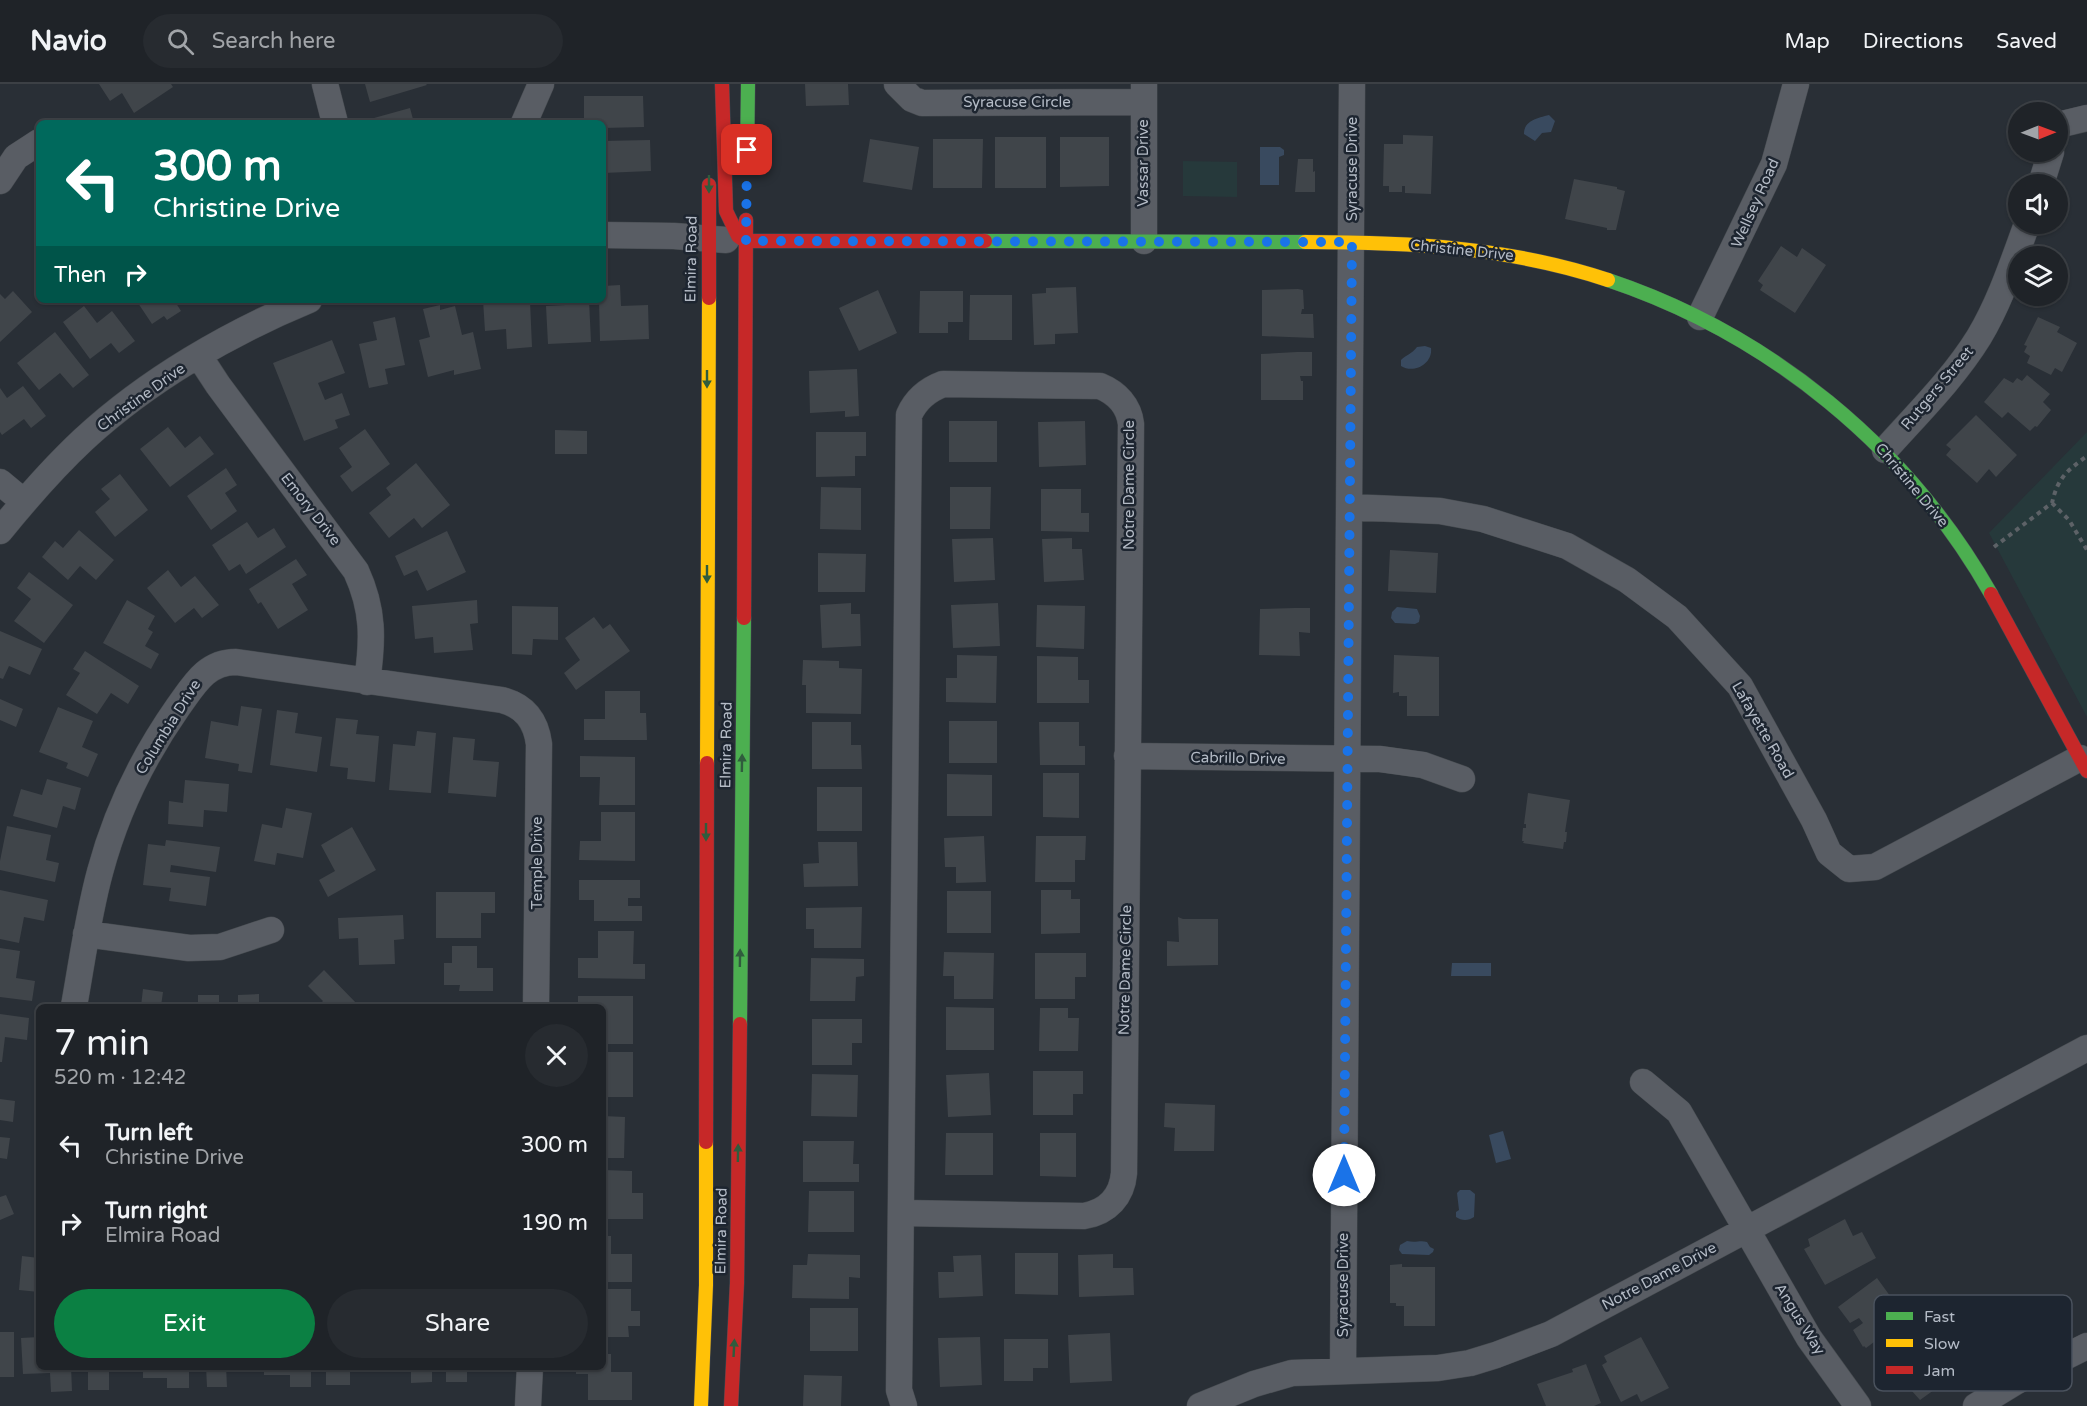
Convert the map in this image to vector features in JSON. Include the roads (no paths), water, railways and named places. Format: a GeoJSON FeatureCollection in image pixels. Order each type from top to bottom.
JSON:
{"type":"FeatureCollection","features":[{"type":"Feature","properties":{"kind":"main road"},"geometry":{"type":"LineString","coordinates":[[709,84],[709,106]]}},
{"type":"Feature","properties":{"kind":"main road"},"geometry":{"type":"LineString","coordinates":[[722,84],[726,211],[738,236],[726,243]]}},
{"type":"Feature","properties":{"kind":"main road"},"geometry":{"type":"LineString","coordinates":[[747,172],[748,84]]}},
{"type":"Feature","properties":{"kind":"main road","name":"Elmira Road"},"geometry":{"type":"LineString","coordinates":[[709,174],[726,243],[745,472],[737,1283],[731,1406]]}},
{"type":"Feature","properties":{"kind":"main road","name":"Elmira Road"},"geometry":{"type":"LineString","coordinates":[[701,1406],[706,1285],[707,302],[726,243],[746,206]]}},
{"type":"Feature","properties":{"kind":"main road","name":"Christine Drive"},"geometry":{"type":"LineString","coordinates":[[726,243],[1144,241],[1352,242],[1440,245],[1529,258],[1602,277],[1658,297],[1700,317],[1771,358],[1826,397],[1885,450],[1925,496],[1962,545],[1981,575],[2083,765]]}},
{"type":"Feature","properties":{"kind":"main road"},"geometry":{"type":"LineString","coordinates":[[731,407],[745,472]]}},
{"type":"Feature","properties":{"kind":"street"},"geometry":{"type":"LineString","coordinates":[[325,84],[335,120]]}},
{"type":"Feature","properties":{"kind":"street"},"geometry":{"type":"LineString","coordinates":[[525,120],[541,84]]}},
{"type":"Feature","properties":{"kind":"street","name":"Syracuse Circle"},"geometry":{"type":"LineString","coordinates":[[897,84],[912,99],[922,103],[1144,93]]}},
{"type":"Feature","properties":{"kind":"street","name":"Syracuse Drive"},"geometry":{"type":"LineString","coordinates":[[1343,1370],[1352,84]]}},
{"type":"Feature","properties":{"kind":"street","name":"Wellsey Road"},"geometry":{"type":"LineString","coordinates":[[1700,317],[1774,164],[1796,84]]}},
{"type":"Feature","properties":{"kind":"street","name":"Vassar Drive"},"geometry":{"type":"LineString","coordinates":[[1144,93],[1144,241]]}},
{"type":"Feature","properties":{"kind":"street"},"geometry":{"type":"LineString","coordinates":[[2068,123],[2087,118]]}},
{"type":"Feature","properties":{"kind":"street"},"geometry":{"type":"LineString","coordinates":[[0,181],[16,157],[36,144]]}},
{"type":"Feature","properties":{"kind":"street","name":"Rutgers Street"},"geometry":{"type":"LineString","coordinates":[[1885,450],[1953,374],[1978,338],[2001,294],[2023,234]]}},
{"type":"Feature","properties":{"kind":"street","name":"Christine Drive"},"geometry":{"type":"LineString","coordinates":[[606,235],[669,236],[726,243]]}},
{"type":"Feature","properties":{"kind":"street","name":"Christine Drive"},"geometry":{"type":"LineString","coordinates":[[0,531],[24,502],[84,440],[130,402],[199,356],[249,327],[302,303]]}},
{"type":"Feature","properties":{"kind":"street","name":"Emory Drive"},"geometry":{"type":"LineString","coordinates":[[199,356],[356,571],[370,608],[372,649],[367,681]]}},
{"type":"Feature","properties":{"kind":"street","name":"Notre Dame Circle"},"geometry":{"type":"LineString","coordinates":[[902,1212],[1084,1216],[1103,1210],[1115,1200],[1124,1173],[1131,424],[1126,407],[1112,392],[1094,385],[953,383],[933,387],[924,393],[912,407],[908,428],[902,1212],[902,1398]]}},
{"type":"Feature","properties":{"kind":"street"},"geometry":{"type":"LineString","coordinates":[[0,482],[24,502]]}},
{"type":"Feature","properties":{"kind":"street","name":"Lafayette Road"},"geometry":{"type":"LineString","coordinates":[[1350,507],[1440,511],[1483,519],[1567,546],[1627,579],[1677,617],[1740,686],[1814,820],[1829,853],[1849,869],[1875,867],[2083,765]]}},
{"type":"Feature","properties":{"kind":"street","name":"Columbia Drive"},"geometry":{"type":"LineString","coordinates":[[74,1004],[86,934],[100,871],[121,810],[144,760],[201,675],[219,663],[236,662],[501,700],[519,706],[533,720]]}},
{"type":"Feature","properties":{"kind":"street","name":"Temple Drive"},"geometry":{"type":"LineString","coordinates":[[533,720],[539,744],[536,1004]]}},
{"type":"Feature","properties":{"kind":"street","name":"Cabrillo Drive"},"geometry":{"type":"LineString","coordinates":[[1127,756],[1380,759],[1423,765],[1462,779]]}},
{"type":"Feature","properties":{"kind":"street"},"geometry":{"type":"LineString","coordinates":[[86,934],[189,948],[220,946],[271,930]]}},
{"type":"Feature","properties":{"kind":"street","name":"Notre Dame Drive"},"geometry":{"type":"LineString","coordinates":[[1200,1406],[1254,1384],[1292,1374],[1343,1370],[1438,1368],[1470,1363],[1519,1347],[1551,1334],[2087,1048]]}},
{"type":"Feature","properties":{"kind":"street","name":"Angus Way"},"geometry":{"type":"LineString","coordinates":[[1643,1082],[1680,1112],[1809,1338],[1858,1406]]}},
{"type":"Feature","properties":{"kind":"street"},"geometry":{"type":"LineString","coordinates":[[2072,1354],[2087,1346]]}},
{"type":"Feature","properties":{"kind":"street"},"geometry":{"type":"LineString","coordinates":[[528,1406],[530,1370]]}},
{"type":"Feature","properties":{"kind":"street"},"geometry":{"type":"LineString","coordinates":[[1976,1406],[2001,1391]]}},
{"type":"Feature","properties":{"kind":"water"},"geometry":{"type":"Polygon","coordinates":[[[1549,115],[1555,121],[1551,132],[1542,133],[1535,141],[1524,134],[1529,123],[1549,115]]]}},
{"type":"Feature","properties":{"kind":"water"},"geometry":{"type":"Polygon","coordinates":[[[1260,147],[1280,147],[1284,150],[1284,155],[1279,157],[1279,185],[1260,185],[1260,147]]]}},
{"type":"Feature","properties":{"kind":"water"},"geometry":{"type":"Polygon","coordinates":[[[1417,347],[1431,348],[1431,354],[1426,363],[1411,369],[1401,366],[1403,358],[1417,347]]]}},
{"type":"Feature","properties":{"kind":"water"},"geometry":{"type":"Polygon","coordinates":[[[1397,607],[1417,609],[1420,616],[1419,622],[1415,624],[1395,623],[1391,618],[1392,612],[1397,607]]]}},
{"type":"Feature","properties":{"kind":"water"},"geometry":{"type":"Polygon","coordinates":[[[1452,963],[1491,963],[1491,976],[1451,976],[1452,963]]]}},
{"type":"Feature","properties":{"kind":"water"},"geometry":{"type":"Polygon","coordinates":[[[1503,1131],[1511,1159],[1496,1163],[1489,1135],[1503,1131]]]}},
{"type":"Feature","properties":{"kind":"water"},"geometry":{"type":"Polygon","coordinates":[[[1460,1190],[1470,1190],[1475,1194],[1474,1217],[1470,1219],[1463,1220],[1456,1217],[1456,1212],[1459,1210],[1457,1193],[1460,1190]]]}},
{"type":"Feature","properties":{"kind":"water"},"geometry":{"type":"Polygon","coordinates":[[[1407,1241],[1427,1242],[1434,1249],[1433,1252],[1429,1255],[1402,1254],[1399,1250],[1400,1245],[1407,1241]]]}}]}
